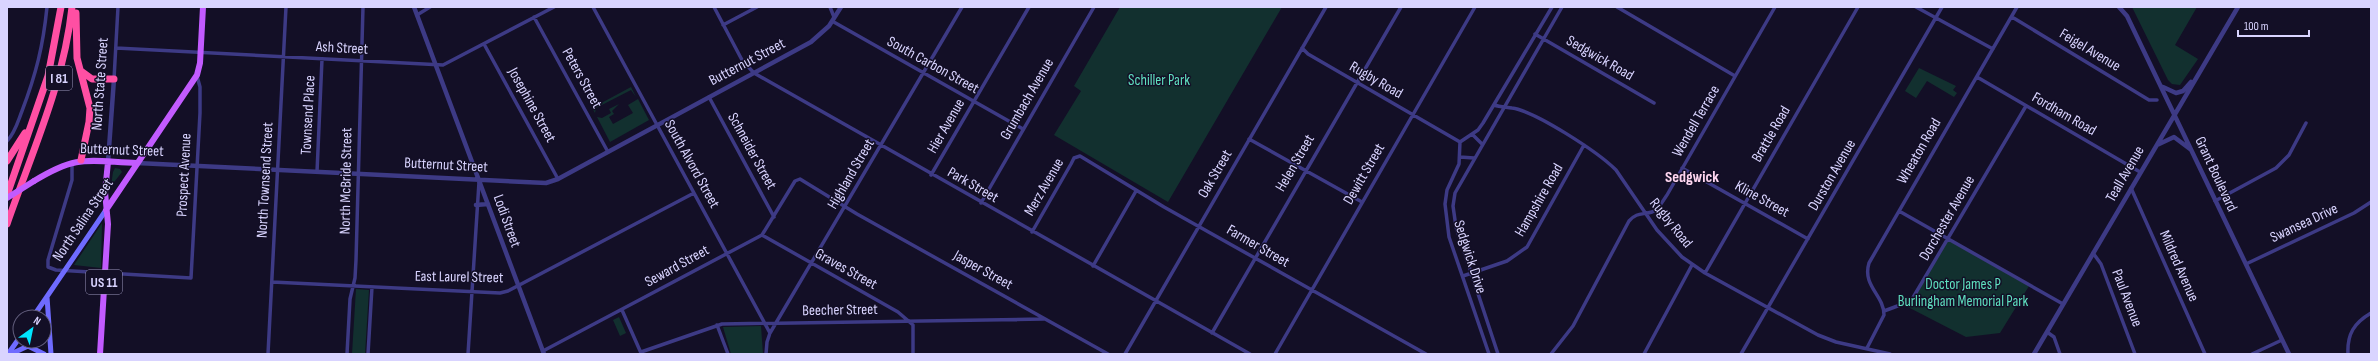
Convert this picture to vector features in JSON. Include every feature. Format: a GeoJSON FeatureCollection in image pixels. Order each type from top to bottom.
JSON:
{"type":"FeatureCollection","features":[{"type":"Feature","properties":{"kind":"highway","name":"I 81"},"geometry":{"type":"LineString","coordinates":[[7,196],[48,76],[59,20],[60,7]]}},
{"type":"Feature","properties":{"kind":"highway","name":"I 81"},"geometry":{"type":"LineString","coordinates":[[7,224],[53,98],[68,40],[72,7]]}},
{"type":"Feature","properties":{"kind":"highway"},"geometry":{"type":"LineString","coordinates":[[76,7],[75,43],[90,108],[89,122],[81,160]]}},
{"type":"Feature","properties":{"kind":"highway"},"geometry":{"type":"LineString","coordinates":[[80,69],[92,79],[114,79]]}},
{"type":"Feature","properties":{"kind":"highway"},"geometry":{"type":"LineString","coordinates":[[7,161],[36,112]]}},
{"type":"Feature","properties":{"kind":"main road","name":"North Salina Street"},"geometry":{"type":"LineString","coordinates":[[39,309],[197,75],[203,7]]}},
{"type":"Feature","properties":{"kind":"main road","name":"Butternut Street"},"geometry":{"type":"LineString","coordinates":[[7,196],[52,170],[72,162],[81,160],[137,163]]}},
{"type":"Feature","properties":{"kind":"main road","name":"North State Street"},"geometry":{"type":"LineString","coordinates":[[100,354],[108,224],[106,210],[108,162]]}},
{"type":"Feature","properties":{"kind":"main road"},"geometry":{"type":"LineString","coordinates":[[47,297],[51,354]]}},
{"type":"Feature","properties":{"kind":"main road"},"geometry":{"type":"LineString","coordinates":[[10,354],[28,346],[44,354]]}},
{"type":"Feature","properties":{"kind":"street"},"geometry":{"type":"LineString","coordinates":[[7,141],[14,132],[37,71],[47,7]]}},
{"type":"Feature","properties":{"kind":"street","name":"North State Street"},"geometry":{"type":"LineString","coordinates":[[108,162],[118,7]]}},
{"type":"Feature","properties":{"kind":"street","name":"North Townsend Street"},"geometry":{"type":"LineString","coordinates":[[268,354],[286,7]]}},
{"type":"Feature","properties":{"kind":"street","name":"North McBride Street"},"geometry":{"type":"LineString","coordinates":[[347,354],[350,299],[356,260],[363,7]]}},
{"type":"Feature","properties":{"kind":"street","name":"Lodi Street"},"geometry":{"type":"LineString","coordinates":[[414,7],[544,352]]}},
{"type":"Feature","properties":{"kind":"street"},"geometry":{"type":"LineString","coordinates":[[417,15],[430,7]]}},
{"type":"Feature","properties":{"kind":"street","name":"Ash Street"},"geometry":{"type":"LineString","coordinates":[[116,48],[200,54],[436,65],[449,63],[554,7]]}},
{"type":"Feature","properties":{"kind":"street","name":"South Alvord Street"},"geometry":{"type":"LineString","coordinates":[[593,7],[770,333]]}},
{"type":"Feature","properties":{"kind":"street","name":"Park Street"},"geometry":{"type":"LineString","coordinates":[[714,7],[742,60],[754,73],[931,175],[1250,354]]}},
{"type":"Feature","properties":{"kind":"street"},"geometry":{"type":"LineString","coordinates":[[723,25],[757,7]]}},
{"type":"Feature","properties":{"kind":"street"},"geometry":{"type":"LineString","coordinates":[[830,7],[833,19]]}},
{"type":"Feature","properties":{"kind":"street","name":"Butternut Street"},"geometry":{"type":"LineString","coordinates":[[137,163],[546,183],[608,152],[811,42],[821,35],[841,7]]}},
{"type":"Feature","properties":{"kind":"street","name":"Highland Street"},"geometry":{"type":"LineString","coordinates":[[766,354],[767,342],[770,333],[813,264],[962,7]]}},
{"type":"Feature","properties":{"kind":"street","name":"Hier Avenue"},"geometry":{"type":"LineString","coordinates":[[931,175],[1029,7]]}},
{"type":"Feature","properties":{"kind":"street","name":"Grumbach Avenue"},"geometry":{"type":"LineString","coordinates":[[982,203],[1094,7]]}},
{"type":"Feature","properties":{"kind":"street","name":"Oak Street"},"geometry":{"type":"LineString","coordinates":[[1124,354],[1326,7]]}},
{"type":"Feature","properties":{"kind":"street","name":"Helen Street"},"geometry":{"type":"LineString","coordinates":[[1212,332],[1400,7]]}},
{"type":"Feature","properties":{"kind":"street","name":"Dewitt Street"},"geometry":{"type":"LineString","coordinates":[[1275,354],[1475,7]]}},
{"type":"Feature","properties":{"kind":"street"},"geometry":{"type":"LineString","coordinates":[[1460,142],[1481,127],[1552,7]]}},
{"type":"Feature","properties":{"kind":"street","name":"Sedgwick Drive"},"geometry":{"type":"LineString","coordinates":[[1498,354],[1456,227],[1453,206],[1460,182],[1562,7]]}},
{"type":"Feature","properties":{"kind":"street"},"geometry":{"type":"LineString","coordinates":[[1617,7],[1735,76]]}},
{"type":"Feature","properties":{"kind":"street","name":"Wendell Terrace"},"geometry":{"type":"LineString","coordinates":[[1551,354],[1573,326],[1629,221],[1635,215],[1644,212],[1652,212],[1657,209],[1775,7]]}},
{"type":"Feature","properties":{"kind":"street","name":"Brattle Road"},"geometry":{"type":"LineString","coordinates":[[1705,273],[1858,7]]}},
{"type":"Feature","properties":{"kind":"street"},"geometry":{"type":"LineString","coordinates":[[1916,7],[1993,49]]}},
{"type":"Feature","properties":{"kind":"street","name":"Durston Avenue"},"geometry":{"type":"LineString","coordinates":[[1741,354],[1942,7]]}},
{"type":"Feature","properties":{"kind":"street","name":"Wheaton Road"},"geometry":{"type":"LineString","coordinates":[[1884,311],[1872,288],[1868,267],[2017,7]]}},
{"type":"Feature","properties":{"kind":"street","name":"Grant Boulevard"},"geometry":{"type":"LineString","coordinates":[[2119,7],[2127,16],[2161,85],[2289,354]]}},
{"type":"Feature","properties":{"kind":"street","name":"Teall Avenue"},"geometry":{"type":"LineString","coordinates":[[2034,354],[2238,7]]}},
{"type":"Feature","properties":{"kind":"street","name":"Peters Street"},"geometry":{"type":"LineString","coordinates":[[534,17],[608,152]]}},
{"type":"Feature","properties":{"kind":"street","name":"Feigel Avenue"},"geometry":{"type":"LineString","coordinates":[[2012,17],[2149,100],[2157,100]]}},
{"type":"Feature","properties":{"kind":"street","name":"South Carbon Street"},"geometry":{"type":"LineString","coordinates":[[833,19],[1023,130]]}},
{"type":"Feature","properties":{"kind":"street","name":"Sedgwick Road"},"geometry":{"type":"LineString","coordinates":[[1535,34],[1654,103]]}},
{"type":"Feature","properties":{"kind":"street","name":"Josephine Street"},"geometry":{"type":"LineString","coordinates":[[484,44],[558,178]]}},
{"type":"Feature","properties":{"kind":"street","name":"Rugby Road"},"geometry":{"type":"LineString","coordinates":[[1302,48],[1308,54],[1460,142]]}},
{"type":"Feature","properties":{"kind":"street","name":"Townsend Place"},"geometry":{"type":"LineString","coordinates":[[317,172],[322,59]]}},
{"type":"Feature","properties":{"kind":"street","name":"Prospect Avenue"},"geometry":{"type":"LineString","coordinates":[[105,273],[191,278],[195,166],[200,113],[199,83],[197,75]]}},
{"type":"Feature","properties":{"kind":"street","name":"Fordham Road"},"geometry":{"type":"LineString","coordinates":[[1977,76],[2140,172]]}},
{"type":"Feature","properties":{"kind":"street"},"geometry":{"type":"LineString","coordinates":[[2161,85],[2176,93],[2183,91],[2196,78]]}},
{"type":"Feature","properties":{"kind":"street","name":"Schneider Street"},"geometry":{"type":"LineString","coordinates":[[709,97],[774,217]]}},
{"type":"Feature","properties":{"kind":"street","name":"Rugby Road"},"geometry":{"type":"LineString","coordinates":[[1494,106],[1513,108],[1532,115],[1597,153],[1616,170],[1644,212],[1672,249],[1692,265],[1818,335],[1836,342],[1890,354]]}},
{"type":"Feature","properties":{"kind":"street","name":"Dorchester Avenue"},"geometry":{"type":"LineString","coordinates":[[1884,311],[1911,301],[2026,106]]}},
{"type":"Feature","properties":{"kind":"street"},"geometry":{"type":"LineString","coordinates":[[2215,201],[2276,168],[2289,155],[2306,123]]}},
{"type":"Feature","properties":{"kind":"street"},"geometry":{"type":"LineString","coordinates":[[1472,134],[1482,144]]}},
{"type":"Feature","properties":{"kind":"street"},"geometry":{"type":"LineString","coordinates":[[2156,146],[2174,137],[2191,150]]}},
{"type":"Feature","properties":{"kind":"street"},"geometry":{"type":"LineString","coordinates":[[1249,139],[1362,202]]}},
{"type":"Feature","properties":{"kind":"street","name":"Sedgwick Drive"},"geometry":{"type":"LineString","coordinates":[[1460,142],[1458,147],[1460,157],[1447,190],[1445,217],[1449,237],[1489,354]]}},
{"type":"Feature","properties":{"kind":"street","name":"Hampshire Road"},"geometry":{"type":"LineString","coordinates":[[1463,276],[1507,261],[1527,247],[1584,145]]}},
{"type":"Feature","properties":{"kind":"street","name":"Farmer Street"},"geometry":{"type":"LineString","coordinates":[[1080,156],[1136,191],[1426,354]]}},
{"type":"Feature","properties":{"kind":"street","name":"Merz Avenue"},"geometry":{"type":"LineString","coordinates":[[1032,232],[1070,164],[1074,158],[1080,156]]}},
{"type":"Feature","properties":{"kind":"street"},"geometry":{"type":"LineString","coordinates":[[1460,157],[1474,158]]}},
{"type":"Feature","properties":{"kind":"street"},"geometry":{"type":"LineString","coordinates":[[72,162],[72,180],[48,260],[48,267],[65,271],[105,273]]}},
{"type":"Feature","properties":{"kind":"street","name":"Kline Street"},"geometry":{"type":"LineString","coordinates":[[1682,168],[1808,239]]}},
{"type":"Feature","properties":{"kind":"street","name":"Seward Street"},"geometry":{"type":"LineString","coordinates":[[544,352],[762,235],[795,181],[800,179]]}},
{"type":"Feature","properties":{"kind":"street","name":"Jasper Street"},"geometry":{"type":"LineString","coordinates":[[800,179],[1108,354]]}},
{"type":"Feature","properties":{"kind":"street"},"geometry":{"type":"LineString","coordinates":[[468,354],[476,205],[479,180]]}},
{"type":"Feature","properties":{"kind":"street","name":"Mildred Avenue"},"geometry":{"type":"LineString","coordinates":[[2131,188],[2205,354]]}},
{"type":"Feature","properties":{"kind":"street"},"geometry":{"type":"LineString","coordinates":[[1093,266],[1136,191]]}},
{"type":"Feature","properties":{"kind":"street","name":"East Laurel Street"},"geometry":{"type":"LineString","coordinates":[[272,282],[500,293],[519,286],[694,193]]}},
{"type":"Feature","properties":{"kind":"street","name":"Swansea Drive"},"geometry":{"type":"LineString","coordinates":[[2246,264],[2354,213],[2371,202]]}},
{"type":"Feature","properties":{"kind":"street"},"geometry":{"type":"LineString","coordinates":[[476,205],[488,204]]}},
{"type":"Feature","properties":{"kind":"street"},"geometry":{"type":"LineString","coordinates":[[1899,211],[2063,304]]}},
{"type":"Feature","properties":{"kind":"street","name":"Graves Street"},"geometry":{"type":"LineString","coordinates":[[762,235],[888,305],[910,321]]}},
{"type":"Feature","properties":{"kind":"street","name":"Paul Avenue"},"geometry":{"type":"LineString","coordinates":[[2093,254],[2101,264],[2136,354]]}},
{"type":"Feature","properties":{"kind":"street"},"geometry":{"type":"LineString","coordinates":[[1644,354],[1692,265]]}},
{"type":"Feature","properties":{"kind":"street"},"geometry":{"type":"LineString","coordinates":[[368,354],[372,287]]}},
{"type":"Feature","properties":{"kind":"street"},"geometry":{"type":"LineString","coordinates":[[622,310],[641,353]]}},
{"type":"Feature","properties":{"kind":"street"},"geometry":{"type":"LineString","coordinates":[[1867,348],[1884,318],[1884,311]]}},
{"type":"Feature","properties":{"kind":"street"},"geometry":{"type":"LineString","coordinates":[[2348,354],[2348,345],[2352,328],[2371,313]]}},
{"type":"Feature","properties":{"kind":"street","name":"Beecher Street"},"geometry":{"type":"LineString","coordinates":[[641,353],[717,325],[1044,319]]}},
{"type":"Feature","properties":{"kind":"street"},"geometry":{"type":"LineString","coordinates":[[910,321],[912,325],[913,354]]}},
{"type":"Feature","properties":{"kind":"street"},"geometry":{"type":"LineString","coordinates":[[717,325],[728,354]]}},
{"type":"Feature","properties":{"kind":"street"},"geometry":{"type":"LineString","coordinates":[[2047,332],[2054,337],[2060,354]]}},
{"type":"Feature","properties":{"kind":"street"},"geometry":{"type":"LineString","coordinates":[[2252,354],[2282,340]]}},
{"type":"Feature","properties":{"kind":"green space","name":"Schiller Park"},"geometry":{"type":"Polygon","coordinates":[[[1120,7],[1282,7],[1168,202],[1054,135],[1081,91],[1074,86],[1120,7]]]}},
{"type":"Feature","properties":{"kind":"green space"},"geometry":{"type":"Polygon","coordinates":[[[2132,7],[2197,7],[2175,45],[2198,59],[2180,85],[2172,84],[2168,80],[2132,7]]]}},
{"type":"Feature","properties":{"kind":"green space"},"geometry":{"type":"Polygon","coordinates":[[[1919,68],[1956,86],[1953,90],[1957,93],[1954,97],[1927,81],[1916,98],[1905,91],[1919,68]]]}},
{"type":"Feature","properties":{"kind":"green space"},"geometry":{"type":"Polygon","coordinates":[[[631,87],[636,97],[631,90],[596,108],[595,113],[592,108],[631,87]]]}},
{"type":"Feature","properties":{"kind":"green space"},"geometry":{"type":"Polygon","coordinates":[[[638,99],[649,120],[610,142],[597,117],[602,118],[611,113],[609,109],[619,104],[612,111],[614,114],[609,117],[613,124],[633,113],[628,105],[638,99]]]}},
{"type":"Feature","properties":{"kind":"green space"},"geometry":{"type":"Polygon","coordinates":[[[115,168],[120,169],[122,172],[111,186],[113,172],[115,168]]]}},
{"type":"Feature","properties":{"kind":"green space"},"geometry":{"type":"Polygon","coordinates":[[[102,223],[101,268],[74,265],[102,223]]]}},
{"type":"Feature","properties":{"kind":"green space","name":"Doctor James P Burlingham Memorial Park"},"geometry":{"type":"Polygon","coordinates":[[[1948,240],[2029,286],[2000,333],[1966,337],[1904,305],[1909,303],[1948,240]]]}},
{"type":"Feature","properties":{"kind":"green space"},"geometry":{"type":"Polygon","coordinates":[[[356,289],[369,290],[365,354],[352,354],[356,289]]]}},
{"type":"Feature","properties":{"kind":"green space"},"geometry":{"type":"Polygon","coordinates":[[[619,317],[626,333],[620,336],[613,320],[619,317]]]}},
{"type":"Feature","properties":{"kind":"green space"},"geometry":{"type":"Polygon","coordinates":[[[761,326],[763,354],[731,354],[723,327],[761,326]]]}},
{"type":"Feature","properties":{"kind":"district","name":"Sedgwick"},"geometry":{"type":"Point","coordinates":[1692,177]}}]}
